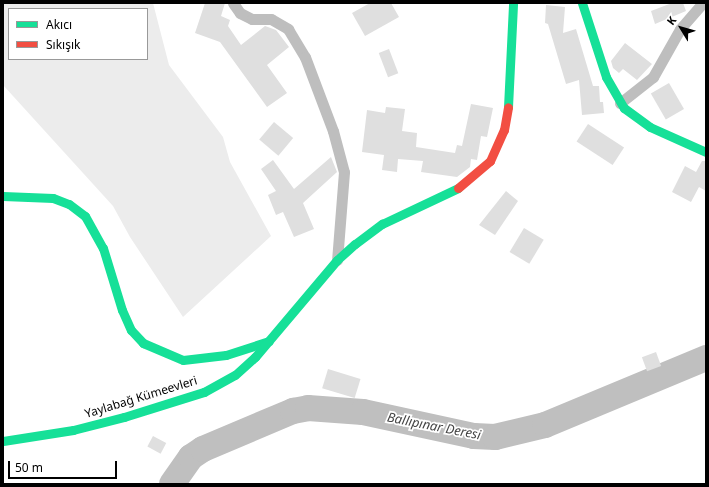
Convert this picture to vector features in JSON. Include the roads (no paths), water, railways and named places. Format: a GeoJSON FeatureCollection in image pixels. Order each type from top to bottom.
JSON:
{"type":"FeatureCollection","features":[{"type":"Feature","properties":{"kind":"street"},"geometry":{"type":"LineString","coordinates":[[233,3],[240,13],[252,19],[271,19],[288,29],[305,57],[333,131],[344,172],[337,260]]}},
{"type":"Feature","properties":{"kind":"street","name":"Yaylabağ Kümeevleri"},"geometry":{"type":"LineString","coordinates":[[3,441],[73,430],[204,392],[235,375],[269,341],[337,260],[382,224],[452,192],[475,176],[490,161],[504,130],[509,98],[513,3]]}},
{"type":"Feature","properties":{"kind":"street"},"geometry":{"type":"LineString","coordinates":[[582,3],[601,65],[620,103],[639,121],[706,152]]}},
{"type":"Feature","properties":{"kind":"street"},"geometry":{"type":"LineString","coordinates":[[620,103],[653,76],[680,29],[703,3]]}},
{"type":"Feature","properties":{"kind":"street","name":"Yaylabağ Kümeevleri"},"geometry":{"type":"LineString","coordinates":[[3,196],[53,198],[69,204],[85,216],[94,228],[103,248],[122,310],[131,330],[143,342],[162,353],[183,360],[204,359],[226,355],[269,341]]}},
{"type":"Feature","properties":{"kind":"waterway","name":"Ballıpınar Deresi"},"geometry":{"type":"LineString","coordinates":[[172,484],[191,457],[203,449],[293,411],[308,408],[363,412],[474,436],[495,437],[545,425],[706,358]]}}]}
